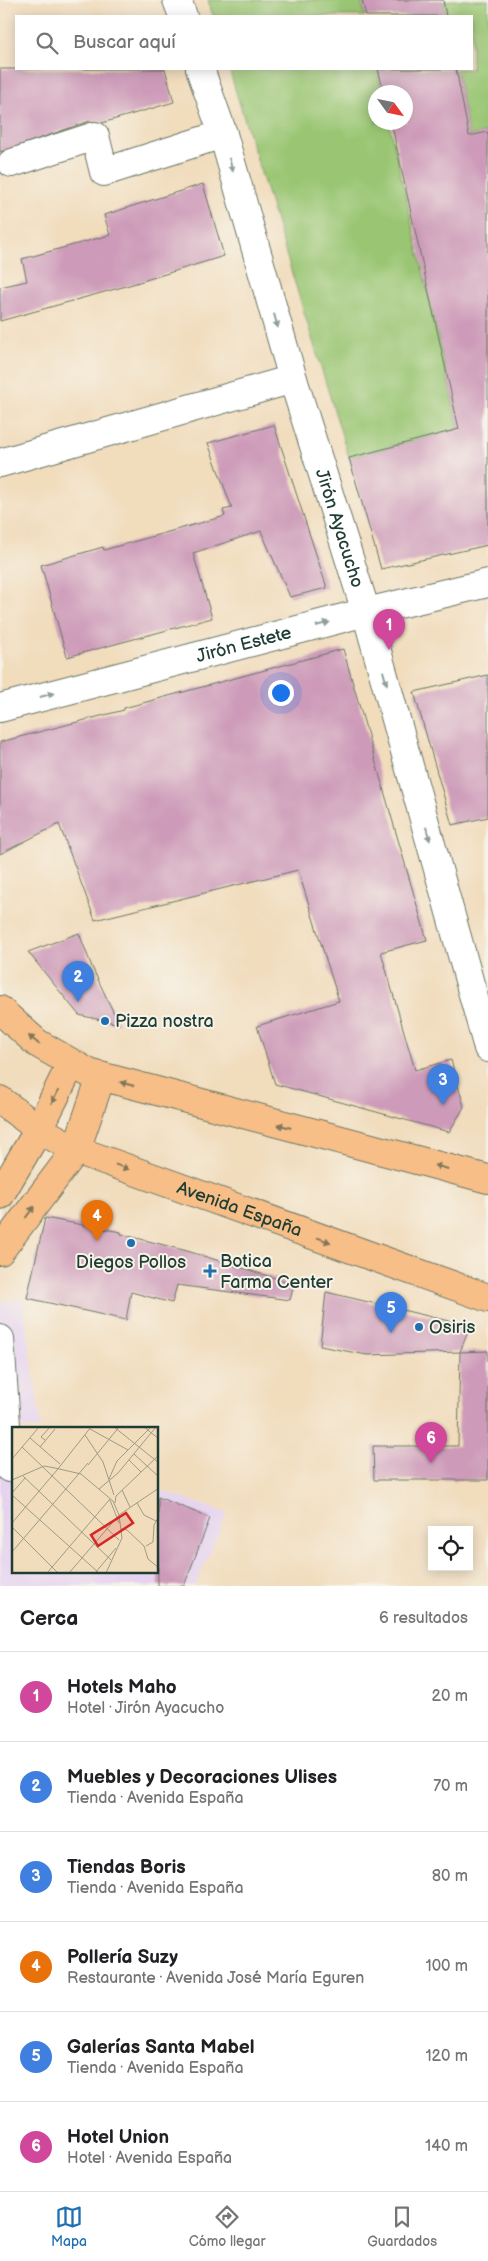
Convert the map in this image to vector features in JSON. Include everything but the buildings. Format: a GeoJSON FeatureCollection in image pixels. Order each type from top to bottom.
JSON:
{"type":"FeatureCollection","features":[{"type":"Feature","properties":{"kind":"main road"},"geometry":{"type":"LineString","coordinates":[[0,1010],[37,1043],[72,1064],[101,1077],[488,1179]]}},
{"type":"Feature","properties":{"kind":"main road"},"geometry":{"type":"LineString","coordinates":[[0,1195],[38,1129],[72,1064]]}},
{"type":"Feature","properties":{"kind":"main road"},"geometry":{"type":"LineString","coordinates":[[0,1251],[76,1150],[101,1077]]}},
{"type":"Feature","properties":{"kind":"main road","name":"Avenida España"},"geometry":{"type":"LineString","coordinates":[[0,1100],[38,1129],[76,1150],[488,1298]]}},
{"type":"Feature","properties":{"kind":"street"},"geometry":{"type":"LineString","coordinates":[[177,0],[182,15]]}},
{"type":"Feature","properties":{"kind":"street","name":"Jirón Ayacucho"},"geometry":{"type":"LineString","coordinates":[[200,70],[223,134],[293,379],[366,612],[488,1048]]}},
{"type":"Feature","properties":{"kind":"street"},"geometry":{"type":"LineString","coordinates":[[12,163],[95,136],[104,172],[223,134]]}},
{"type":"Feature","properties":{"kind":"street"},"geometry":{"type":"LineString","coordinates":[[0,463],[293,379]]}},
{"type":"Feature","properties":{"kind":"street","name":"Jirón Estete"},"geometry":{"type":"LineString","coordinates":[[0,708],[366,612],[488,583]]}},
{"type":"Feature","properties":{"kind":"street"},"geometry":{"type":"LineString","coordinates":[[0,1339],[7,1470]]}},
{"type":"Feature","properties":{"kind":"shaded area"},"geometry":{"type":"Polygon","coordinates":[[[23,1299],[41,1427],[12,1427],[12,1574],[159,1574],[159,1490],[227,1513],[195,1586],[0,1586],[0,1302],[23,1299]]]}},
{"type":"Feature","properties":{"kind":"green space"},"geometry":{"type":"Polygon","coordinates":[[[208,0],[361,0],[365,15],[213,15],[208,0]]]}},
{"type":"Feature","properties":{"kind":"green space"},"geometry":{"type":"Polygon","coordinates":[[[450,0],[488,0],[488,132],[469,136],[456,70],[473,70],[473,15],[446,15],[443,2],[450,0]]]}},
{"type":"Feature","properties":{"kind":"green space"},"geometry":{"type":"Polygon","coordinates":[[[229,70],[377,70],[380,85],[368,85],[368,130],[391,130],[459,429],[349,458],[229,70]]]}},
{"type":"Feature","properties":{"kind":"place","name":"Hotels Maho"},"geometry":{"type":"Point","coordinates":[389,650]}},
{"type":"Feature","properties":{"kind":"place","name":"Muebles y Decoraciones Ulises"},"geometry":{"type":"Point","coordinates":[78,1002]}},
{"type":"Feature","properties":{"kind":"place","name":"Pizza nostra"},"geometry":{"type":"Point","coordinates":[105,1021]}},
{"type":"Feature","properties":{"kind":"place","name":"Tiendas Boris"},"geometry":{"type":"Point","coordinates":[443,1105]}},
{"type":"Feature","properties":{"kind":"place","name":"Pollería Suzy"},"geometry":{"type":"Point","coordinates":[97,1241]}},
{"type":"Feature","properties":{"kind":"place","name":"Diegos Pollos"},"geometry":{"type":"Point","coordinates":[131,1243]}},
{"type":"Feature","properties":{"kind":"place","name":"Botica Farma Center"},"geometry":{"type":"Point","coordinates":[210,1271]}},
{"type":"Feature","properties":{"kind":"place","name":"Osiris"},"geometry":{"type":"Point","coordinates":[419,1327]}},
{"type":"Feature","properties":{"kind":"place","name":"Galerías Santa Mabel"},"geometry":{"type":"Point","coordinates":[391,1333]}},
{"type":"Feature","properties":{"kind":"place","name":"Hotel Union"},"geometry":{"type":"Point","coordinates":[431,1463]}}]}
